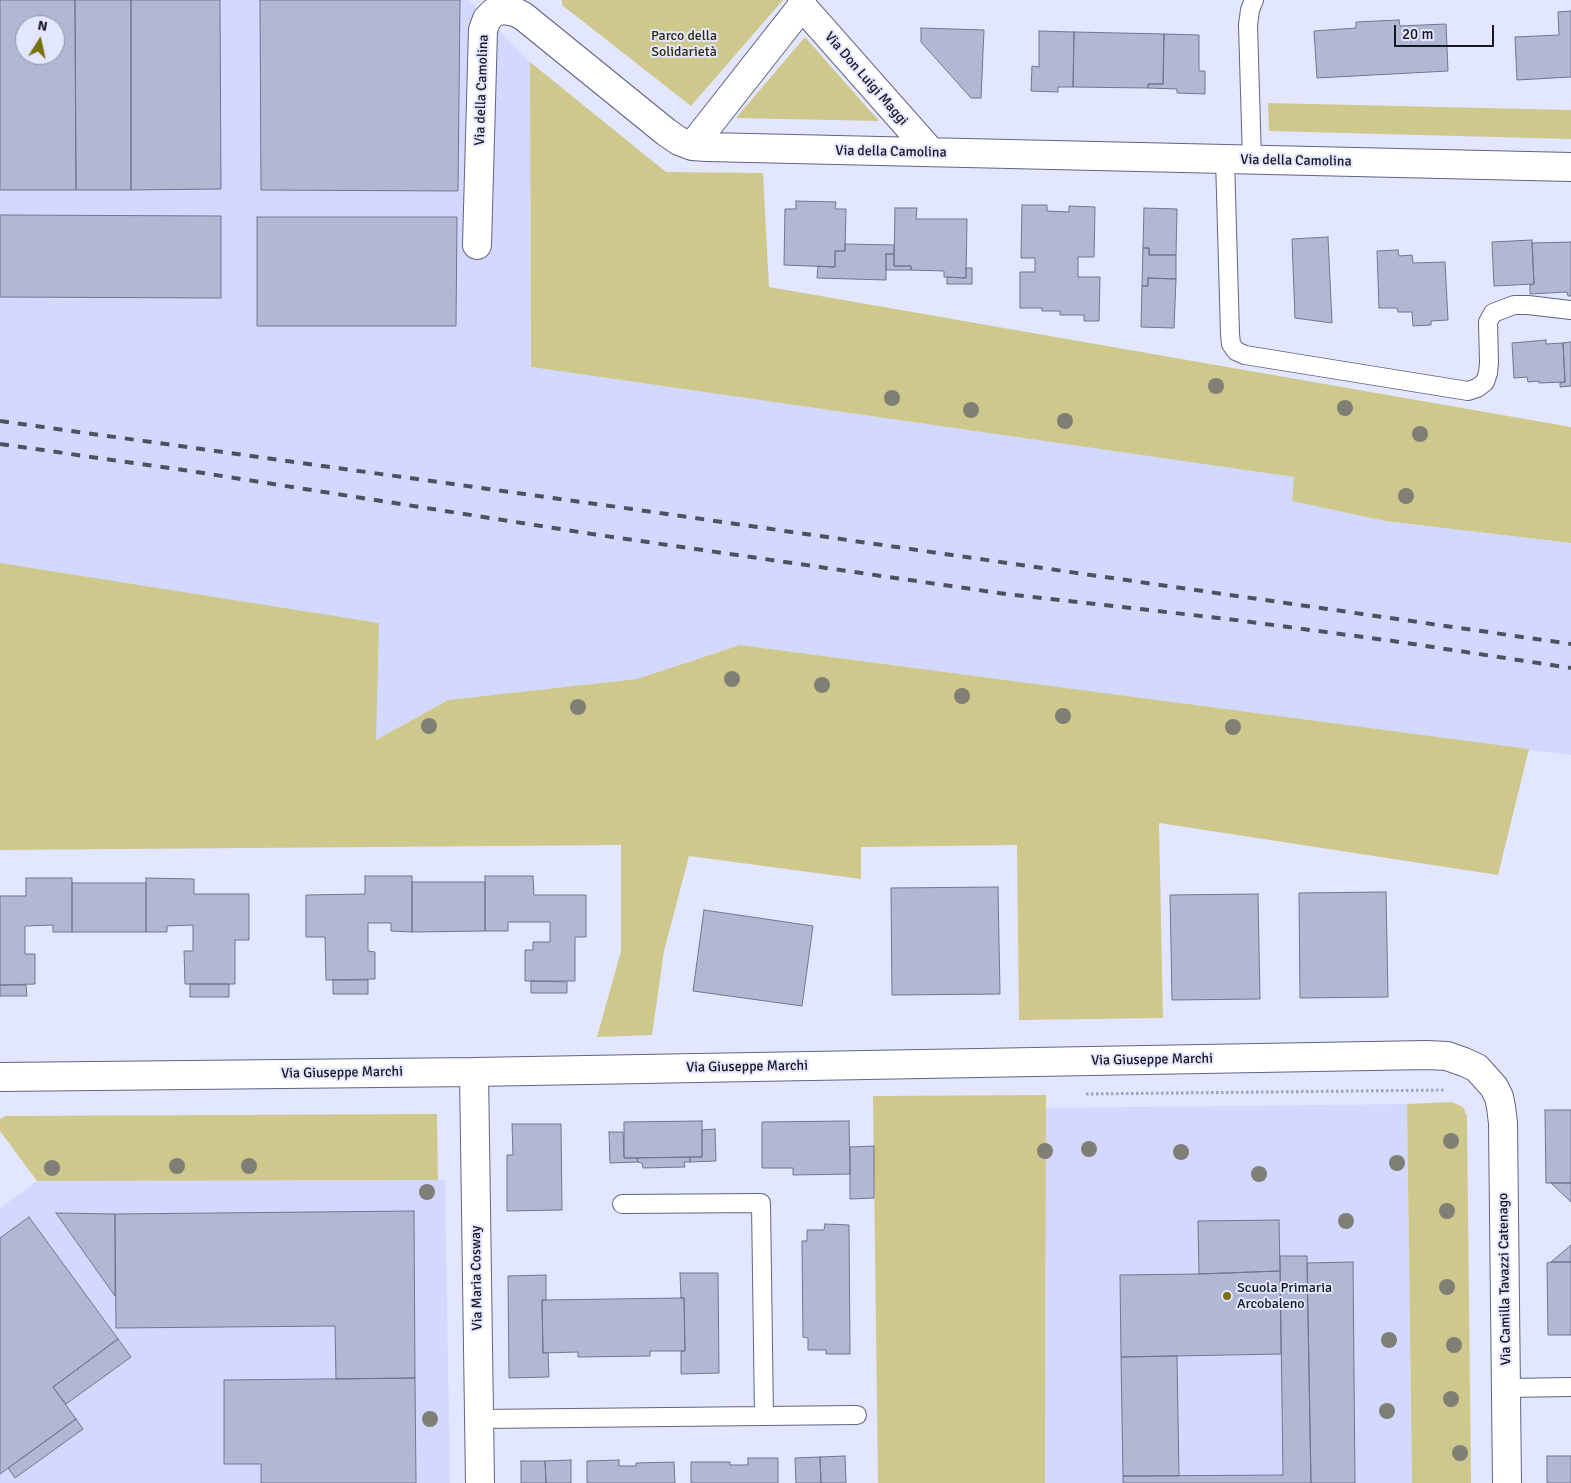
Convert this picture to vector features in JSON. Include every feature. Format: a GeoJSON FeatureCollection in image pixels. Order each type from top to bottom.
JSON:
{"type":"FeatureCollection","features":[{"type":"Feature","properties":{"kind":"street","name":"Via Don Luigi Maggi"},"geometry":{"type":"LineString","coordinates":[[692,146],[802,3],[931,152]]}},
{"type":"Feature","properties":{"kind":"street","name":"Via della Camolina"},"geometry":{"type":"LineString","coordinates":[[477,245],[483,30],[487,19],[494,12],[504,10],[523,16],[666,132],[679,141],[692,146],[1571,167]]}},
{"type":"Feature","properties":{"kind":"street","name":"Via Giuseppe Marchi"},"geometry":{"type":"LineString","coordinates":[[0,1077],[474,1072],[1427,1055],[1447,1056],[1464,1062],[1477,1068],[1488,1079]]}},
{"type":"Feature","properties":{"kind":"street","name":"Via Maria Cosway"},"geometry":{"type":"LineString","coordinates":[[474,1072],[480,1483]]}},
{"type":"Feature","properties":{"kind":"street","name":"Via Camilla Tavazzi Catenago"},"geometry":{"type":"LineString","coordinates":[[1488,1079],[1499,1097],[1503,1123],[1507,1483]]}},
{"type":"Feature","properties":{"kind":"lane"},"geometry":{"type":"LineString","coordinates":[[1252,160],[1248,24],[1254,0]]}},
{"type":"Feature","properties":{"kind":"lane"},"geometry":{"type":"LineString","coordinates":[[1224,160],[1231,344],[1236,351],[1245,355],[1468,391],[1477,388],[1485,382],[1488,373],[1488,322],[1493,313],[1514,305],[1571,310]]}},
{"type":"Feature","properties":{"kind":"lane"},"geometry":{"type":"LineString","coordinates":[[622,1204],[761,1203],[764,1416]]}},
{"type":"Feature","properties":{"kind":"lane"},"geometry":{"type":"LineString","coordinates":[[1506,1388],[1571,1387]]}},
{"type":"Feature","properties":{"kind":"lane"},"geometry":{"type":"LineString","coordinates":[[479,1419],[857,1415]]}},
{"type":"Feature","properties":{"kind":"path"},"geometry":{"type":"LineString","coordinates":[[1081,1094],[1450,1090]]}},
{"type":"Feature","properties":{"kind":"shaded area"},"geometry":{"type":"Polygon","coordinates":[[[0,0],[469,0],[530,62],[531,367],[1295,477],[1292,501],[1385,521],[1571,543],[1571,755],[740,645],[637,679],[448,700],[376,740],[0,563],[0,0]]]}},
{"type":"Feature","properties":{"kind":"shaded area","name":"Scuola Primaria Arcobaleno"},"geometry":{"type":"Polygon","coordinates":[[[1407,1104],[1412,1483],[1045,1483],[1046,1108],[1407,1104]]]}},
{"type":"Feature","properties":{"kind":"shaded area"},"geometry":{"type":"Polygon","coordinates":[[[445,1180],[450,1483],[0,1483],[0,1208],[37,1181],[445,1180]]]}},
{"type":"Feature","properties":{"kind":"green space","name":"Parco della Solidarietà"},"geometry":{"type":"Polygon","coordinates":[[[562,0],[783,0],[691,106],[562,5],[562,0]]]}},
{"type":"Feature","properties":{"kind":"green space"},"geometry":{"type":"Polygon","coordinates":[[[805,37],[879,121],[736,118],[805,37]]]}},
{"type":"Feature","properties":{"kind":"green space"},"geometry":{"type":"Polygon","coordinates":[[[530,62],[666,172],[763,173],[769,287],[1571,427],[1571,543],[1385,521],[1292,501],[1294,477],[531,367],[530,62]]]}},
{"type":"Feature","properties":{"kind":"green space"},"geometry":{"type":"Polygon","coordinates":[[[1268,103],[1571,110],[1571,139],[1269,131],[1268,103]]]}},
{"type":"Feature","properties":{"kind":"green space"},"geometry":{"type":"Polygon","coordinates":[[[0,563],[379,623],[376,740],[448,700],[637,679],[740,645],[1529,749],[1498,875],[1159,823],[1163,1018],[1019,1020],[1017,845],[861,847],[861,879],[689,856],[664,951],[652,1035],[597,1037],[621,951],[621,845],[0,850],[0,563]]]}},
{"type":"Feature","properties":{"kind":"green space"},"geometry":{"type":"Polygon","coordinates":[[[1046,1095],[1045,1483],[878,1483],[873,1096],[1046,1095]]]}},
{"type":"Feature","properties":{"kind":"green space"},"geometry":{"type":"Polygon","coordinates":[[[1452,1102],[1463,1107],[1467,1116],[1471,1483],[1412,1483],[1407,1104],[1452,1102]]]}},
{"type":"Feature","properties":{"kind":"green space"},"geometry":{"type":"Polygon","coordinates":[[[437,1114],[438,1180],[37,1181],[0,1131],[0,1119],[6,1116],[437,1114]]]}},
{"type":"Feature","properties":{"kind":"building"},"geometry":{"type":"Polygon","coordinates":[[[0,0],[75,0],[76,190],[0,190],[0,0]]]}},
{"type":"Feature","properties":{"kind":"building"},"geometry":{"type":"Polygon","coordinates":[[[75,0],[131,0],[131,190],[76,190],[75,0]]]}},
{"type":"Feature","properties":{"kind":"building"},"geometry":{"type":"Polygon","coordinates":[[[131,0],[220,0],[221,189],[131,190],[131,0]]]}},
{"type":"Feature","properties":{"kind":"building"},"geometry":{"type":"Polygon","coordinates":[[[260,0],[460,0],[458,191],[261,190],[260,0]]]}},
{"type":"Feature","properties":{"kind":"building"},"geometry":{"type":"Polygon","coordinates":[[[1571,11],[1571,77],[1517,80],[1515,37],[1559,35],[1558,12],[1571,11]]]}},
{"type":"Feature","properties":{"kind":"building"},"geometry":{"type":"Polygon","coordinates":[[[1399,20],[1400,26],[1446,24],[1448,71],[1317,78],[1314,31],[1356,28],[1356,22],[1399,20]]]}},
{"type":"Feature","properties":{"kind":"building"},"geometry":{"type":"Polygon","coordinates":[[[921,28],[984,30],[981,98],[971,98],[921,42],[921,28]]]}},
{"type":"Feature","properties":{"kind":"building"},"geometry":{"type":"Polygon","coordinates":[[[1039,31],[1074,32],[1073,87],[1058,87],[1058,92],[1031,91],[1032,66],[1039,67],[1039,31]]]}},
{"type":"Feature","properties":{"kind":"building"},"geometry":{"type":"Polygon","coordinates":[[[1074,32],[1164,34],[1163,84],[1148,84],[1148,88],[1073,87],[1074,32]]]}},
{"type":"Feature","properties":{"kind":"building"},"geometry":{"type":"Polygon","coordinates":[[[1164,34],[1199,35],[1199,71],[1205,71],[1205,94],[1177,93],[1177,89],[1148,88],[1148,84],[1163,84],[1164,34]]]}},
{"type":"Feature","properties":{"kind":"building"},"geometry":{"type":"Polygon","coordinates":[[[796,201],[836,202],[835,209],[846,209],[845,251],[835,251],[835,267],[784,265],[785,209],[796,209],[796,201]]]}},
{"type":"Feature","properties":{"kind":"building"},"geometry":{"type":"Polygon","coordinates":[[[1022,205],[1047,205],[1047,211],[1069,212],[1069,206],[1095,207],[1094,257],[1078,257],[1078,277],[1100,277],[1099,321],[1084,321],[1084,315],[1060,315],[1060,311],[1042,311],[1042,308],[1020,308],[1020,272],[1035,272],[1035,258],[1021,258],[1022,205]]]}},
{"type":"Feature","properties":{"kind":"building"},"geometry":{"type":"Polygon","coordinates":[[[895,208],[917,208],[916,219],[967,219],[966,278],[944,277],[944,271],[911,270],[911,266],[894,266],[895,208]]]}},
{"type":"Feature","properties":{"kind":"building"},"geometry":{"type":"Polygon","coordinates":[[[1144,208],[1177,209],[1176,255],[1149,255],[1149,248],[1143,248],[1144,208]]]}},
{"type":"Feature","properties":{"kind":"building"},"geometry":{"type":"Polygon","coordinates":[[[0,215],[221,216],[221,298],[0,297],[0,215]]]}},
{"type":"Feature","properties":{"kind":"building"},"geometry":{"type":"Polygon","coordinates":[[[257,217],[457,217],[456,326],[257,326],[257,217]]]}},
{"type":"Feature","properties":{"kind":"building"},"geometry":{"type":"Polygon","coordinates":[[[1328,237],[1332,323],[1295,318],[1292,239],[1328,237]]]}},
{"type":"Feature","properties":{"kind":"building"},"geometry":{"type":"Polygon","coordinates":[[[1532,240],[1534,284],[1494,286],[1492,242],[1532,240]]]}},
{"type":"Feature","properties":{"kind":"building"},"geometry":{"type":"Polygon","coordinates":[[[1571,242],[1571,296],[1568,296],[1567,292],[1530,294],[1530,285],[1534,284],[1532,243],[1571,242]]]}},
{"type":"Feature","properties":{"kind":"building"},"geometry":{"type":"Polygon","coordinates":[[[845,244],[894,245],[894,254],[886,254],[886,280],[817,278],[818,266],[835,267],[835,251],[845,251],[845,244]]]}},
{"type":"Feature","properties":{"kind":"building"},"geometry":{"type":"Polygon","coordinates":[[[1143,248],[1149,248],[1149,255],[1176,255],[1176,279],[1148,278],[1148,286],[1142,286],[1143,248]]]}},
{"type":"Feature","properties":{"kind":"building"},"geometry":{"type":"Polygon","coordinates":[[[1398,250],[1399,256],[1412,255],[1413,263],[1445,262],[1448,320],[1431,321],[1431,325],[1413,326],[1412,312],[1398,312],[1397,308],[1379,308],[1377,251],[1398,250]]]}},
{"type":"Feature","properties":{"kind":"building"},"geometry":{"type":"Polygon","coordinates":[[[886,254],[894,254],[894,266],[911,266],[911,270],[886,270],[886,254]]]}},
{"type":"Feature","properties":{"kind":"building"},"geometry":{"type":"Polygon","coordinates":[[[966,268],[972,268],[972,284],[947,284],[947,277],[966,278],[966,268]]]}},
{"type":"Feature","properties":{"kind":"building"},"geometry":{"type":"Polygon","coordinates":[[[1148,278],[1176,279],[1174,328],[1141,327],[1142,286],[1148,286],[1148,278]]]}},
{"type":"Feature","properties":{"kind":"building"},"geometry":{"type":"Polygon","coordinates":[[[1546,340],[1546,344],[1563,343],[1565,382],[1539,383],[1539,381],[1528,382],[1527,377],[1514,378],[1512,343],[1546,340]]]}},
{"type":"Feature","properties":{"kind":"building"},"geometry":{"type":"Polygon","coordinates":[[[1571,342],[1571,386],[1560,387],[1560,383],[1565,382],[1563,343],[1571,342]]]}},
{"type":"Feature","properties":{"kind":"building"},"geometry":{"type":"Polygon","coordinates":[[[365,876],[412,876],[412,932],[391,931],[391,923],[368,923],[368,951],[375,952],[375,979],[326,980],[325,937],[306,937],[306,895],[365,894],[365,876]]]}},
{"type":"Feature","properties":{"kind":"building"},"geometry":{"type":"Polygon","coordinates":[[[485,876],[533,876],[534,895],[586,895],[586,937],[575,937],[575,981],[525,981],[525,950],[533,950],[533,942],[550,942],[550,922],[508,922],[508,931],[485,931],[485,876]]]}},
{"type":"Feature","properties":{"kind":"building"},"geometry":{"type":"Polygon","coordinates":[[[26,878],[72,878],[72,932],[53,932],[53,925],[25,926],[25,954],[35,954],[35,984],[0,985],[0,896],[26,896],[26,878]]]}},
{"type":"Feature","properties":{"kind":"building"},"geometry":{"type":"Polygon","coordinates":[[[146,878],[194,879],[194,894],[249,894],[249,940],[235,940],[235,984],[185,984],[184,951],[193,951],[193,925],[167,926],[167,932],[146,932],[146,878]]]}},
{"type":"Feature","properties":{"kind":"building"},"geometry":{"type":"Polygon","coordinates":[[[412,882],[485,882],[485,931],[412,932],[412,882]]]}},
{"type":"Feature","properties":{"kind":"building"},"geometry":{"type":"Polygon","coordinates":[[[72,883],[146,883],[146,932],[72,932],[72,883]]]}},
{"type":"Feature","properties":{"kind":"building"},"geometry":{"type":"Polygon","coordinates":[[[998,887],[1000,994],[892,995],[891,888],[998,887]]]}},
{"type":"Feature","properties":{"kind":"building"},"geometry":{"type":"Polygon","coordinates":[[[1386,892],[1388,997],[1300,998],[1299,893],[1386,892]]]}},
{"type":"Feature","properties":{"kind":"building"},"geometry":{"type":"Polygon","coordinates":[[[1258,894],[1260,999],[1172,1000],[1170,895],[1258,894]]]}},
{"type":"Feature","properties":{"kind":"building"},"geometry":{"type":"Polygon","coordinates":[[[704,910],[813,926],[802,1006],[693,991],[704,910]]]}},
{"type":"Feature","properties":{"kind":"building"},"geometry":{"type":"Polygon","coordinates":[[[333,980],[368,980],[368,994],[333,994],[333,980]]]}},
{"type":"Feature","properties":{"kind":"building"},"geometry":{"type":"Polygon","coordinates":[[[531,981],[567,982],[567,993],[531,993],[531,981]]]}},
{"type":"Feature","properties":{"kind":"building"},"geometry":{"type":"Polygon","coordinates":[[[190,984],[229,984],[229,997],[190,997],[190,984]]]}},
{"type":"Feature","properties":{"kind":"building"},"geometry":{"type":"Polygon","coordinates":[[[0,985],[26,985],[27,996],[0,996],[0,985]]]}},
{"type":"Feature","properties":{"kind":"building"},"geometry":{"type":"Polygon","coordinates":[[[1545,1110],[1571,1110],[1571,1183],[1546,1183],[1545,1110]]]}},
{"type":"Feature","properties":{"kind":"building"},"geometry":{"type":"Polygon","coordinates":[[[702,1121],[702,1157],[624,1158],[624,1122],[702,1121]]]}},
{"type":"Feature","properties":{"kind":"building"},"geometry":{"type":"Polygon","coordinates":[[[849,1121],[850,1174],[793,1175],[793,1168],[762,1168],[762,1122],[849,1121]]]}},
{"type":"Feature","properties":{"kind":"building"},"geometry":{"type":"Polygon","coordinates":[[[512,1124],[561,1124],[562,1210],[507,1211],[507,1155],[513,1155],[512,1124]]]}},
{"type":"Feature","properties":{"kind":"building"},"geometry":{"type":"Polygon","coordinates":[[[715,1129],[716,1161],[690,1162],[690,1157],[702,1157],[702,1130],[715,1129]]]}},
{"type":"Feature","properties":{"kind":"building"},"geometry":{"type":"Polygon","coordinates":[[[609,1132],[623,1132],[624,1158],[637,1158],[638,1162],[610,1163],[609,1132]]]}},
{"type":"Feature","properties":{"kind":"building"},"geometry":{"type":"Polygon","coordinates":[[[874,1146],[874,1198],[850,1199],[850,1147],[874,1146]]]}},
{"type":"Feature","properties":{"kind":"building"},"geometry":{"type":"Polygon","coordinates":[[[690,1157],[690,1162],[684,1162],[685,1167],[643,1168],[642,1163],[638,1162],[637,1158],[690,1157]]]}},
{"type":"Feature","properties":{"kind":"building"},"geometry":{"type":"Polygon","coordinates":[[[1551,1183],[1571,1183],[1571,1202],[1551,1183]]]}},
{"type":"Feature","properties":{"kind":"building"},"geometry":{"type":"Polygon","coordinates":[[[414,1211],[415,1378],[336,1379],[335,1326],[116,1328],[115,1214],[414,1211]]]}},
{"type":"Feature","properties":{"kind":"building"},"geometry":{"type":"Polygon","coordinates":[[[56,1213],[115,1214],[115,1296],[56,1213]]]}},
{"type":"Feature","properties":{"kind":"building"},"geometry":{"type":"Polygon","coordinates":[[[29,1217],[118,1339],[53,1387],[76,1419],[0,1474],[0,1238],[29,1217]]]}},
{"type":"Feature","properties":{"kind":"building"},"geometry":{"type":"Polygon","coordinates":[[[1279,1220],[1280,1271],[1199,1274],[1198,1221],[1279,1220]]]}},
{"type":"Feature","properties":{"kind":"building"},"geometry":{"type":"Polygon","coordinates":[[[825,1224],[849,1225],[850,1354],[826,1354],[826,1350],[808,1350],[808,1338],[803,1337],[802,1241],[807,1241],[807,1230],[824,1230],[825,1224]]]}},
{"type":"Feature","properties":{"kind":"building"},"geometry":{"type":"Polygon","coordinates":[[[1571,1245],[1571,1262],[1551,1262],[1571,1245]]]}},
{"type":"Feature","properties":{"kind":"building"},"geometry":{"type":"Polygon","coordinates":[[[1280,1256],[1307,1256],[1311,1483],[1123,1483],[1123,1476],[1283,1475],[1280,1256]]]}},
{"type":"Feature","properties":{"kind":"building"},"geometry":{"type":"Polygon","coordinates":[[[1353,1262],[1355,1483],[1311,1483],[1307,1263],[1353,1262]]]}},
{"type":"Feature","properties":{"kind":"building"},"geometry":{"type":"Polygon","coordinates":[[[1571,1262],[1571,1335],[1548,1335],[1547,1263],[1571,1262]]]}},
{"type":"Feature","properties":{"kind":"building"},"geometry":{"type":"Polygon","coordinates":[[[1280,1271],[1281,1354],[1121,1357],[1120,1275],[1280,1271]]]}},
{"type":"Feature","properties":{"kind":"building"},"geometry":{"type":"Polygon","coordinates":[[[680,1273],[718,1273],[719,1373],[681,1374],[681,1351],[685,1351],[684,1298],[681,1298],[680,1273]]]}},
{"type":"Feature","properties":{"kind":"building"},"geometry":{"type":"Polygon","coordinates":[[[546,1275],[546,1300],[542,1300],[543,1353],[548,1352],[549,1377],[509,1378],[508,1276],[546,1275]]]}},
{"type":"Feature","properties":{"kind":"building"},"geometry":{"type":"Polygon","coordinates":[[[684,1298],[685,1351],[650,1351],[650,1356],[578,1357],[578,1352],[543,1353],[542,1300],[684,1298]]]}},
{"type":"Feature","properties":{"kind":"building"},"geometry":{"type":"Polygon","coordinates":[[[118,1339],[131,1357],[66,1404],[53,1387],[118,1339]]]}},
{"type":"Feature","properties":{"kind":"building"},"geometry":{"type":"Polygon","coordinates":[[[1177,1356],[1179,1476],[1123,1476],[1121,1357],[1177,1356]]]}},
{"type":"Feature","properties":{"kind":"building"},"geometry":{"type":"Polygon","coordinates":[[[415,1378],[416,1483],[261,1483],[261,1464],[224,1464],[224,1380],[415,1378]]]}},
{"type":"Feature","properties":{"kind":"building"},"geometry":{"type":"Polygon","coordinates":[[[76,1419],[83,1429],[15,1478],[8,1468],[76,1419]]]}},
{"type":"Feature","properties":{"kind":"building"},"geometry":{"type":"Polygon","coordinates":[[[845,1456],[846,1483],[821,1483],[820,1457],[845,1456]]]}},
{"type":"Feature","properties":{"kind":"building"},"geometry":{"type":"Polygon","coordinates":[[[1547,1456],[1571,1456],[1571,1483],[1547,1483],[1547,1456]]]}},
{"type":"Feature","properties":{"kind":"building"},"geometry":{"type":"Polygon","coordinates":[[[820,1457],[821,1483],[796,1483],[795,1458],[820,1457]]]}},
{"type":"Feature","properties":{"kind":"building"},"geometry":{"type":"Polygon","coordinates":[[[748,1458],[778,1458],[778,1483],[691,1483],[691,1462],[730,1462],[730,1465],[748,1465],[748,1458]]]}},
{"type":"Feature","properties":{"kind":"building"},"geometry":{"type":"Polygon","coordinates":[[[571,1460],[571,1483],[546,1483],[545,1461],[571,1460]]]}},
{"type":"Feature","properties":{"kind":"building"},"geometry":{"type":"Polygon","coordinates":[[[619,1460],[619,1466],[636,1466],[636,1463],[674,1462],[675,1483],[587,1483],[587,1461],[619,1460]]]}},
{"type":"Feature","properties":{"kind":"building"},"geometry":{"type":"Polygon","coordinates":[[[521,1461],[545,1461],[546,1483],[521,1483],[521,1461]]]}},
{"type":"Feature","properties":{"kind":"railway"},"geometry":{"type":"LineString","coordinates":[[0,421],[632,509],[1571,644]]}},
{"type":"Feature","properties":{"kind":"railway"},"geometry":{"type":"LineString","coordinates":[[0,444],[190,471],[592,534],[1006,594],[1228,619],[1393,641],[1571,668]]}},
{"type":"Feature","properties":{"kind":"place","name":"Scuola Primaria Arcobaleno"},"geometry":{"type":"Point","coordinates":[1227,1296]}}]}
